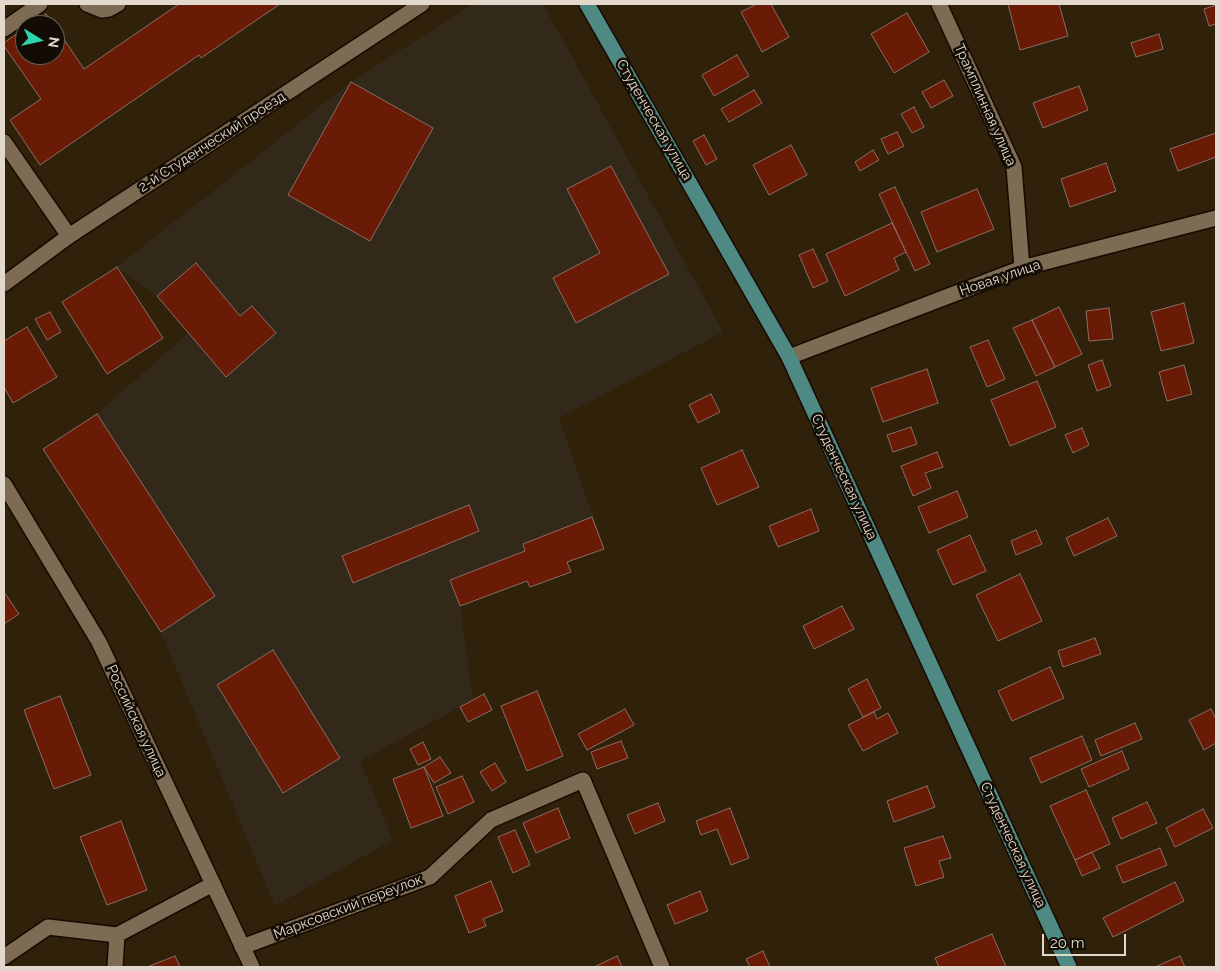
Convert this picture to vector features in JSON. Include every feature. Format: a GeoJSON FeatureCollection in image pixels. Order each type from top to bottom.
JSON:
{"type":"FeatureCollection","features":[{"type":"Feature","properties":{"kind":"main road","name":"Студенческая улица"},"geometry":{"type":"LineString","coordinates":[[587,4],[790,357],[1069,967]]}},
{"type":"Feature","properties":{"kind":"street"},"geometry":{"type":"LineString","coordinates":[[4,29],[40,4]]}},
{"type":"Feature","properties":{"kind":"street"},"geometry":{"type":"LineString","coordinates":[[87,4],[102,10],[109,9],[118,4]]}},
{"type":"Feature","properties":{"kind":"street","name":"2-й Студенческий проезд"},"geometry":{"type":"LineString","coordinates":[[4,284],[69,236],[422,4]]}},
{"type":"Feature","properties":{"kind":"street","name":"Трамплинная улица"},"geometry":{"type":"LineString","coordinates":[[939,4],[1014,168],[1022,268]]}},
{"type":"Feature","properties":{"kind":"street"},"geometry":{"type":"LineString","coordinates":[[4,142],[69,236]]}},
{"type":"Feature","properties":{"kind":"street","name":"Новая улица"},"geometry":{"type":"LineString","coordinates":[[790,357],[1022,268],[1216,218]]}},
{"type":"Feature","properties":{"kind":"street","name":"Российская улица"},"geometry":{"type":"LineString","coordinates":[[4,484],[99,642],[252,967]]}},
{"type":"Feature","properties":{"kind":"street","name":"Марксовский переулок"},"geometry":{"type":"LineString","coordinates":[[242,947],[430,877],[490,820],[583,780],[662,967]]}},
{"type":"Feature","properties":{"kind":"street"},"geometry":{"type":"LineString","coordinates":[[4,957],[48,927],[117,935],[213,884]]}},
{"type":"Feature","properties":{"kind":"street"},"geometry":{"type":"LineString","coordinates":[[115,967],[117,935]]}},
{"type":"Feature","properties":{"kind":"shaded area"},"geometry":{"type":"Polygon","coordinates":[[[473,4],[543,4],[723,332],[559,418],[604,549],[568,562],[571,572],[530,587],[527,581],[460,606],[473,700],[360,761],[393,840],[275,906],[161,632],[43,449],[97,414],[188,333],[157,296],[117,267],[351,82],[473,4]]]}},
{"type":"Feature","properties":{"kind":"building"},"geometry":{"type":"Polygon","coordinates":[[[179,4],[280,4],[201,58],[199,55],[40,165],[10,120],[41,99],[17,65],[65,65],[65,41],[84,69],[179,4]]]}},
{"type":"Feature","properties":{"kind":"building"},"geometry":{"type":"Polygon","coordinates":[[[757,4],[771,4],[789,37],[762,52],[741,12],[757,4]]]}},
{"type":"Feature","properties":{"kind":"building"},"geometry":{"type":"Polygon","coordinates":[[[1008,4],[1059,4],[1068,36],[1020,50],[1008,4]]]}},
{"type":"Feature","properties":{"kind":"building"},"geometry":{"type":"Polygon","coordinates":[[[1216,5],[1216,24],[1209,26],[1204,9],[1216,5]]]}},
{"type":"Feature","properties":{"kind":"building"},"geometry":{"type":"Polygon","coordinates":[[[907,13],[929,52],[894,73],[871,34],[907,13]]]}},
{"type":"Feature","properties":{"kind":"building"},"geometry":{"type":"Polygon","coordinates":[[[1159,34],[1163,49],[1136,57],[1131,43],[1159,34]]]}},
{"type":"Feature","properties":{"kind":"building"},"geometry":{"type":"Polygon","coordinates":[[[15,35],[15,62],[4,46],[4,43],[15,35]]]}},
{"type":"Feature","properties":{"kind":"building"},"geometry":{"type":"Polygon","coordinates":[[[737,55],[749,76],[714,96],[702,75],[737,55]]]}},
{"type":"Feature","properties":{"kind":"building"},"geometry":{"type":"Polygon","coordinates":[[[944,80],[953,96],[931,108],[922,92],[944,80]]]}},
{"type":"Feature","properties":{"kind":"building"},"geometry":{"type":"Polygon","coordinates":[[[351,82],[433,128],[370,241],[288,195],[351,82]]]}},
{"type":"Feature","properties":{"kind":"building"},"geometry":{"type":"Polygon","coordinates":[[[1079,86],[1088,110],[1043,128],[1033,103],[1079,86]]]}},
{"type":"Feature","properties":{"kind":"building"},"geometry":{"type":"Polygon","coordinates":[[[754,90],[762,103],[729,122],[721,109],[754,90]]]}},
{"type":"Feature","properties":{"kind":"building"},"geometry":{"type":"Polygon","coordinates":[[[914,107],[924,127],[912,133],[901,114],[914,107]]]}},
{"type":"Feature","properties":{"kind":"building"},"geometry":{"type":"Polygon","coordinates":[[[897,132],[904,146],[888,154],[881,139],[897,132]]]}},
{"type":"Feature","properties":{"kind":"building"},"geometry":{"type":"Polygon","coordinates":[[[1216,133],[1216,157],[1178,171],[1170,149],[1216,133]]]}},
{"type":"Feature","properties":{"kind":"building"},"geometry":{"type":"Polygon","coordinates":[[[704,135],[717,159],[706,165],[693,141],[704,135]]]}},
{"type":"Feature","properties":{"kind":"building"},"geometry":{"type":"Polygon","coordinates":[[[791,145],[807,175],[769,195],[753,165],[791,145]]]}},
{"type":"Feature","properties":{"kind":"building"},"geometry":{"type":"Polygon","coordinates":[[[873,150],[879,160],[860,171],[855,162],[873,150]]]}},
{"type":"Feature","properties":{"kind":"building"},"geometry":{"type":"Polygon","coordinates":[[[1106,163],[1116,191],[1070,207],[1061,179],[1106,163]]]}},
{"type":"Feature","properties":{"kind":"building"},"geometry":{"type":"Polygon","coordinates":[[[611,166],[669,274],[576,323],[553,278],[600,253],[567,189],[611,166]]]}},
{"type":"Feature","properties":{"kind":"building"},"geometry":{"type":"Polygon","coordinates":[[[895,187],[930,264],[915,271],[879,194],[895,187]]]}},
{"type":"Feature","properties":{"kind":"building"},"geometry":{"type":"Polygon","coordinates":[[[977,189],[994,229],[937,252],[921,212],[977,189]]]}},
{"type":"Feature","properties":{"kind":"building"},"geometry":{"type":"Polygon","coordinates":[[[892,223],[906,252],[894,258],[899,270],[845,296],[826,254],[892,223]]]}},
{"type":"Feature","properties":{"kind":"building"},"geometry":{"type":"Polygon","coordinates":[[[813,249],[828,281],[813,288],[799,255],[813,249]]]}},
{"type":"Feature","properties":{"kind":"building"},"geometry":{"type":"Polygon","coordinates":[[[196,263],[240,316],[252,306],[276,333],[226,377],[157,296],[196,263]]]}},
{"type":"Feature","properties":{"kind":"building"},"geometry":{"type":"Polygon","coordinates":[[[117,267],[163,338],[107,374],[62,302],[117,267]]]}},
{"type":"Feature","properties":{"kind":"building"},"geometry":{"type":"Polygon","coordinates":[[[1184,303],[1194,343],[1161,351],[1151,312],[1184,303]]]}},
{"type":"Feature","properties":{"kind":"building"},"geometry":{"type":"Polygon","coordinates":[[[1059,307],[1082,354],[1055,367],[1032,320],[1059,307]]]}},
{"type":"Feature","properties":{"kind":"building"},"geometry":{"type":"Polygon","coordinates":[[[1109,308],[1113,339],[1089,341],[1086,311],[1109,308]]]}},
{"type":"Feature","properties":{"kind":"building"},"geometry":{"type":"Polygon","coordinates":[[[50,312],[61,332],[47,340],[35,319],[50,312]]]}},
{"type":"Feature","properties":{"kind":"building"},"geometry":{"type":"Polygon","coordinates":[[[1032,320],[1055,367],[1036,376],[1013,328],[1032,320]]]}},
{"type":"Feature","properties":{"kind":"building"},"geometry":{"type":"Polygon","coordinates":[[[27,327],[57,377],[13,403],[4,387],[4,341],[27,327]]]}},
{"type":"Feature","properties":{"kind":"building"},"geometry":{"type":"Polygon","coordinates":[[[988,340],[1005,379],[987,387],[970,347],[988,340]]]}},
{"type":"Feature","properties":{"kind":"building"},"geometry":{"type":"Polygon","coordinates":[[[1102,360],[1111,386],[1097,391],[1088,365],[1102,360]]]}},
{"type":"Feature","properties":{"kind":"building"},"geometry":{"type":"Polygon","coordinates":[[[1184,365],[1192,394],[1167,401],[1159,372],[1184,365]]]}},
{"type":"Feature","properties":{"kind":"building"},"geometry":{"type":"Polygon","coordinates":[[[927,369],[938,403],[883,422],[871,388],[927,369]]]}},
{"type":"Feature","properties":{"kind":"building"},"geometry":{"type":"Polygon","coordinates":[[[1037,381],[1056,427],[1010,446],[991,400],[1037,381]]]}},
{"type":"Feature","properties":{"kind":"building"},"geometry":{"type":"Polygon","coordinates":[[[711,394],[720,412],[698,423],[689,405],[711,394]]]}},
{"type":"Feature","properties":{"kind":"building"},"geometry":{"type":"Polygon","coordinates":[[[97,414],[215,596],[161,632],[43,449],[97,414]]]}},
{"type":"Feature","properties":{"kind":"building"},"geometry":{"type":"Polygon","coordinates":[[[911,427],[917,444],[893,452],[887,435],[911,427]]]}},
{"type":"Feature","properties":{"kind":"building"},"geometry":{"type":"Polygon","coordinates":[[[1082,428],[1089,445],[1073,453],[1065,435],[1082,428]]]}},
{"type":"Feature","properties":{"kind":"building"},"geometry":{"type":"Polygon","coordinates":[[[742,450],[759,487],[717,505],[701,468],[742,450]]]}},
{"type":"Feature","properties":{"kind":"building"},"geometry":{"type":"Polygon","coordinates":[[[937,452],[943,467],[925,473],[931,488],[913,496],[901,466],[937,452]]]}},
{"type":"Feature","properties":{"kind":"building"},"geometry":{"type":"Polygon","coordinates":[[[957,491],[968,517],[929,533],[918,507],[957,491]]]}},
{"type":"Feature","properties":{"kind":"building"},"geometry":{"type":"Polygon","coordinates":[[[469,505],[479,531],[353,583],[342,556],[469,505]]]}},
{"type":"Feature","properties":{"kind":"building"},"geometry":{"type":"Polygon","coordinates":[[[811,509],[819,531],[778,547],[769,526],[811,509]]]}},
{"type":"Feature","properties":{"kind":"building"},"geometry":{"type":"Polygon","coordinates":[[[592,517],[604,549],[567,562],[571,572],[530,587],[527,581],[460,606],[450,580],[525,551],[523,544],[592,517]]]}},
{"type":"Feature","properties":{"kind":"building"},"geometry":{"type":"Polygon","coordinates":[[[1108,518],[1117,536],[1074,556],[1066,538],[1108,518]]]}},
{"type":"Feature","properties":{"kind":"building"},"geometry":{"type":"Polygon","coordinates":[[[1036,530],[1042,544],[1016,555],[1011,541],[1036,530]]]}},
{"type":"Feature","properties":{"kind":"building"},"geometry":{"type":"Polygon","coordinates":[[[970,535],[986,571],[953,585],[937,550],[970,535]]]}},
{"type":"Feature","properties":{"kind":"building"},"geometry":{"type":"Polygon","coordinates":[[[1020,574],[1042,621],[998,641],[976,595],[1020,574]]]}},
{"type":"Feature","properties":{"kind":"building"},"geometry":{"type":"Polygon","coordinates":[[[4,592],[19,614],[4,624],[4,592]]]}},
{"type":"Feature","properties":{"kind":"building"},"geometry":{"type":"Polygon","coordinates":[[[842,606],[854,629],[814,649],[803,626],[842,606]]]}},
{"type":"Feature","properties":{"kind":"building"},"geometry":{"type":"Polygon","coordinates":[[[1095,638],[1101,654],[1063,667],[1058,651],[1095,638]]]}},
{"type":"Feature","properties":{"kind":"building"},"geometry":{"type":"Polygon","coordinates":[[[273,650],[340,758],[283,793],[217,685],[273,650]]]}},
{"type":"Feature","properties":{"kind":"building"},"geometry":{"type":"Polygon","coordinates":[[[1050,667],[1064,698],[1012,721],[998,691],[1050,667]]]}},
{"type":"Feature","properties":{"kind":"building"},"geometry":{"type":"Polygon","coordinates":[[[867,679],[881,708],[863,717],[848,689],[867,679]]]}},
{"type":"Feature","properties":{"kind":"building"},"geometry":{"type":"Polygon","coordinates":[[[537,691],[563,756],[527,771],[501,706],[537,691]]]}},
{"type":"Feature","properties":{"kind":"building"},"geometry":{"type":"Polygon","coordinates":[[[484,694],[492,710],[468,722],[460,707],[484,694]]]}},
{"type":"Feature","properties":{"kind":"building"},"geometry":{"type":"Polygon","coordinates":[[[60,696],[91,775],[54,789],[24,710],[60,696]]]}},
{"type":"Feature","properties":{"kind":"building"},"geometry":{"type":"Polygon","coordinates":[[[625,709],[634,725],[587,750],[578,734],[625,709]]]}},
{"type":"Feature","properties":{"kind":"building"},"geometry":{"type":"Polygon","coordinates":[[[1211,709],[1216,719],[1216,743],[1204,750],[1189,720],[1211,709]]]}},
{"type":"Feature","properties":{"kind":"building"},"geometry":{"type":"Polygon","coordinates":[[[874,712],[877,719],[888,713],[898,733],[863,751],[848,725],[874,712]]]}},
{"type":"Feature","properties":{"kind":"building"},"geometry":{"type":"Polygon","coordinates":[[[1135,723],[1142,739],[1101,756],[1095,740],[1135,723]]]}},
{"type":"Feature","properties":{"kind":"building"},"geometry":{"type":"Polygon","coordinates":[[[1082,736],[1092,760],[1041,783],[1030,758],[1082,736]]]}},
{"type":"Feature","properties":{"kind":"building"},"geometry":{"type":"Polygon","coordinates":[[[621,741],[628,758],[597,769],[591,752],[621,741]]]}},
{"type":"Feature","properties":{"kind":"building"},"geometry":{"type":"Polygon","coordinates":[[[423,742],[431,759],[418,765],[410,749],[423,742]]]}},
{"type":"Feature","properties":{"kind":"building"},"geometry":{"type":"Polygon","coordinates":[[[1122,751],[1129,769],[1089,787],[1081,769],[1122,751]]]}},
{"type":"Feature","properties":{"kind":"building"},"geometry":{"type":"Polygon","coordinates":[[[440,757],[451,773],[434,783],[424,767],[440,757]]]}},
{"type":"Feature","properties":{"kind":"building"},"geometry":{"type":"Polygon","coordinates":[[[495,763],[506,782],[492,791],[480,772],[495,763]]]}},
{"type":"Feature","properties":{"kind":"building"},"geometry":{"type":"Polygon","coordinates":[[[424,767],[443,816],[411,828],[393,779],[424,767]]]}},
{"type":"Feature","properties":{"kind":"building"},"geometry":{"type":"Polygon","coordinates":[[[462,776],[474,802],[448,814],[436,787],[462,776]]]}},
{"type":"Feature","properties":{"kind":"building"},"geometry":{"type":"Polygon","coordinates":[[[927,786],[935,807],[894,822],[887,801],[927,786]]]}},
{"type":"Feature","properties":{"kind":"building"},"geometry":{"type":"Polygon","coordinates":[[[1086,790],[1110,844],[1075,860],[1050,806],[1086,790]]]}},
{"type":"Feature","properties":{"kind":"building"},"geometry":{"type":"Polygon","coordinates":[[[1147,802],[1157,823],[1121,839],[1112,818],[1147,802]]]}},
{"type":"Feature","properties":{"kind":"building"},"geometry":{"type":"Polygon","coordinates":[[[658,803],[665,821],[635,834],[627,815],[658,803]]]}},
{"type":"Feature","properties":{"kind":"building"},"geometry":{"type":"Polygon","coordinates":[[[558,808],[570,838],[536,853],[523,823],[558,808]]]}},
{"type":"Feature","properties":{"kind":"building"},"geometry":{"type":"Polygon","coordinates":[[[730,808],[749,858],[731,865],[717,829],[701,835],[696,821],[730,808]]]}},
{"type":"Feature","properties":{"kind":"building"},"geometry":{"type":"Polygon","coordinates":[[[1203,809],[1213,828],[1175,847],[1166,828],[1203,809]]]}},
{"type":"Feature","properties":{"kind":"building"},"geometry":{"type":"Polygon","coordinates":[[[121,821],[147,890],[107,905],[80,837],[121,821]]]}},
{"type":"Feature","properties":{"kind":"building"},"geometry":{"type":"Polygon","coordinates":[[[515,830],[530,865],[513,873],[498,837],[515,830]]]}},
{"type":"Feature","properties":{"kind":"building"},"geometry":{"type":"Polygon","coordinates":[[[943,836],[951,858],[939,861],[944,877],[916,886],[904,848],[943,836]]]}},
{"type":"Feature","properties":{"kind":"building"},"geometry":{"type":"Polygon","coordinates":[[[1160,848],[1167,865],[1123,883],[1116,866],[1160,848]]]}},
{"type":"Feature","properties":{"kind":"building"},"geometry":{"type":"Polygon","coordinates":[[[1092,852],[1100,868],[1082,876],[1075,860],[1092,852]]]}},
{"type":"Feature","properties":{"kind":"building"},"geometry":{"type":"Polygon","coordinates":[[[491,881],[503,911],[483,919],[486,926],[469,933],[455,896],[491,881]]]}},
{"type":"Feature","properties":{"kind":"building"},"geometry":{"type":"Polygon","coordinates":[[[1175,882],[1184,901],[1113,937],[1103,918],[1175,882]]]}},
{"type":"Feature","properties":{"kind":"building"},"geometry":{"type":"Polygon","coordinates":[[[700,891],[708,911],[675,924],[667,905],[700,891]]]}},
{"type":"Feature","properties":{"kind":"building"},"geometry":{"type":"Polygon","coordinates":[[[992,934],[1006,967],[939,967],[935,958],[992,934]]]}},
{"type":"Feature","properties":{"kind":"building"},"geometry":{"type":"Polygon","coordinates":[[[763,951],[770,967],[750,967],[746,959],[763,951]]]}},
{"type":"Feature","properties":{"kind":"building"},"geometry":{"type":"Polygon","coordinates":[[[175,956],[180,967],[147,967],[175,956]]]}},
{"type":"Feature","properties":{"kind":"building"},"geometry":{"type":"Polygon","coordinates":[[[617,956],[622,967],[594,967],[617,956]]]}},
{"type":"Feature","properties":{"kind":"building"},"geometry":{"type":"Polygon","coordinates":[[[1180,956],[1185,967],[1155,967],[1180,956]]]}}]}
